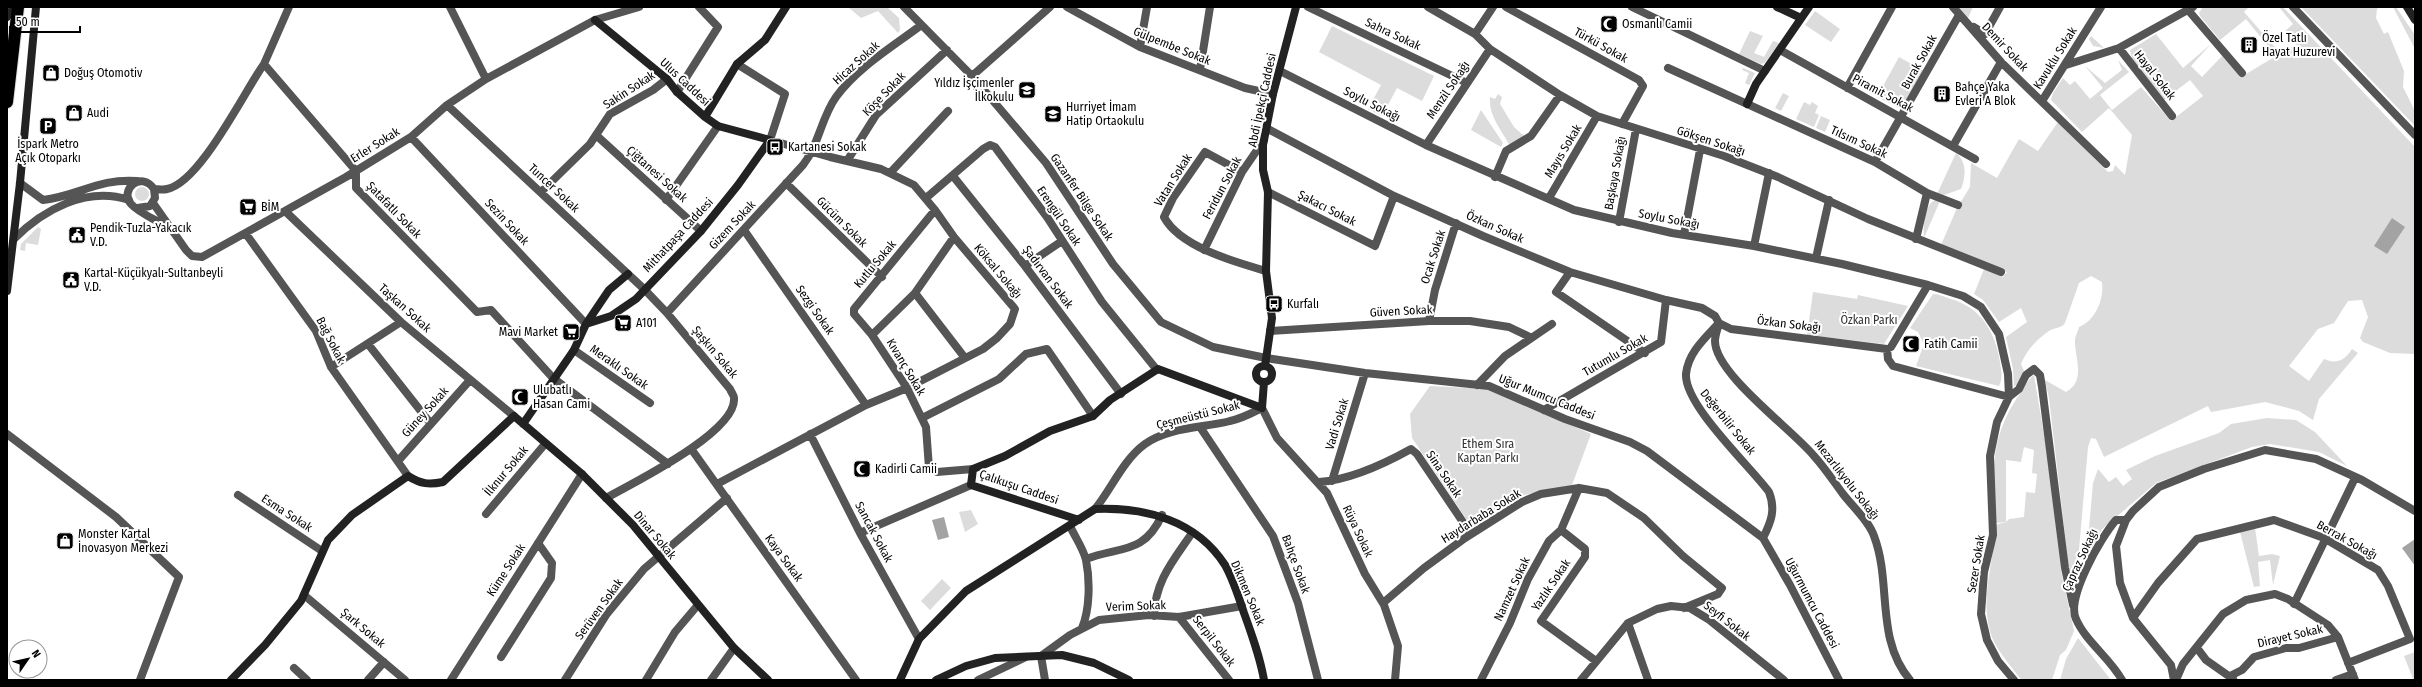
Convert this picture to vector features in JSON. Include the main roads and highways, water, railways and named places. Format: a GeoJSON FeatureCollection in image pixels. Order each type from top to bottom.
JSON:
{"type":"FeatureCollection","features":[{"type":"Feature","properties":{"kind":"highway"},"geometry":{"type":"LineString","coordinates":[[7,102],[18,7]]}},
{"type":"Feature","properties":{"kind":"place","name":"Osmanlı Camii"},"geometry":{"type":"Point","coordinates":[1609,24]}},
{"type":"Feature","properties":{"kind":"place","name":"Özel Tatlı Hayat Huzurevi"},"geometry":{"type":"Point","coordinates":[2249,45]}},
{"type":"Feature","properties":{"kind":"place","name":"Doğuş Otomotiv"},"geometry":{"type":"Point","coordinates":[51,73]}},
{"type":"Feature","properties":{"kind":"place","name":"Yıldız İşçimenler İlkokulu"},"geometry":{"type":"Point","coordinates":[1027,90]}},
{"type":"Feature","properties":{"kind":"place","name":"Bahçe Yaka Evleri A Blok"},"geometry":{"type":"Point","coordinates":[1942,94]}},
{"type":"Feature","properties":{"kind":"place","name":"Audi"},"geometry":{"type":"Point","coordinates":[74,113]}},
{"type":"Feature","properties":{"kind":"place","name":"Hurriyet İmam Hatip Ortaokulu"},"geometry":{"type":"Point","coordinates":[1053,114]}},
{"type":"Feature","properties":{"kind":"place","name":"İspark Metro Açık Otoparkı"},"geometry":{"type":"Point","coordinates":[48,126]}},
{"type":"Feature","properties":{"kind":"place","name":"Kartanesi̇ Sokak"},"geometry":{"type":"Point","coordinates":[775,147]}},
{"type":"Feature","properties":{"kind":"place","name":"BİM"},"geometry":{"type":"Point","coordinates":[248,207]}},
{"type":"Feature","properties":{"kind":"place","name":"Pendik-Tuzla-Yakacık V.D."},"geometry":{"type":"Point","coordinates":[77,235]}},
{"type":"Feature","properties":{"kind":"place","name":"Kartal-Küçükyalı-Sultanbeyli V.D."},"geometry":{"type":"Point","coordinates":[71,280]}},
{"type":"Feature","properties":{"kind":"place","name":"Kurfalı"},"geometry":{"type":"Point","coordinates":[1274,304]}},
{"type":"Feature","properties":{"kind":"place","name":"A101"},"geometry":{"type":"Point","coordinates":[623,323]}},
{"type":"Feature","properties":{"kind":"place","name":"Mavi Market"},"geometry":{"type":"Point","coordinates":[571,332]}},
{"type":"Feature","properties":{"kind":"place","name":"Fatih Camii"},"geometry":{"type":"Point","coordinates":[1911,344]}},
{"type":"Feature","properties":{"kind":"place","name":"Ulubatlı Hasan Cami"},"geometry":{"type":"Point","coordinates":[520,397]}},
{"type":"Feature","properties":{"kind":"place","name":"Kadirli Camii"},"geometry":{"type":"Point","coordinates":[862,469]}},
{"type":"Feature","properties":{"kind":"place","name":"Monster Kartal İnovasyon Merkezi"},"geometry":{"type":"Point","coordinates":[65,541]}},
{"type":"Feature","properties":{"kind":"park label","name":"Özkan Parkı"},"geometry":{"type":"Point","coordinates":[1869,320]}},
{"type":"Feature","properties":{"kind":"park label","name":"Ethem Sıra Kaptan Parkı"},"geometry":{"type":"Point","coordinates":[1488,451]}}]}
